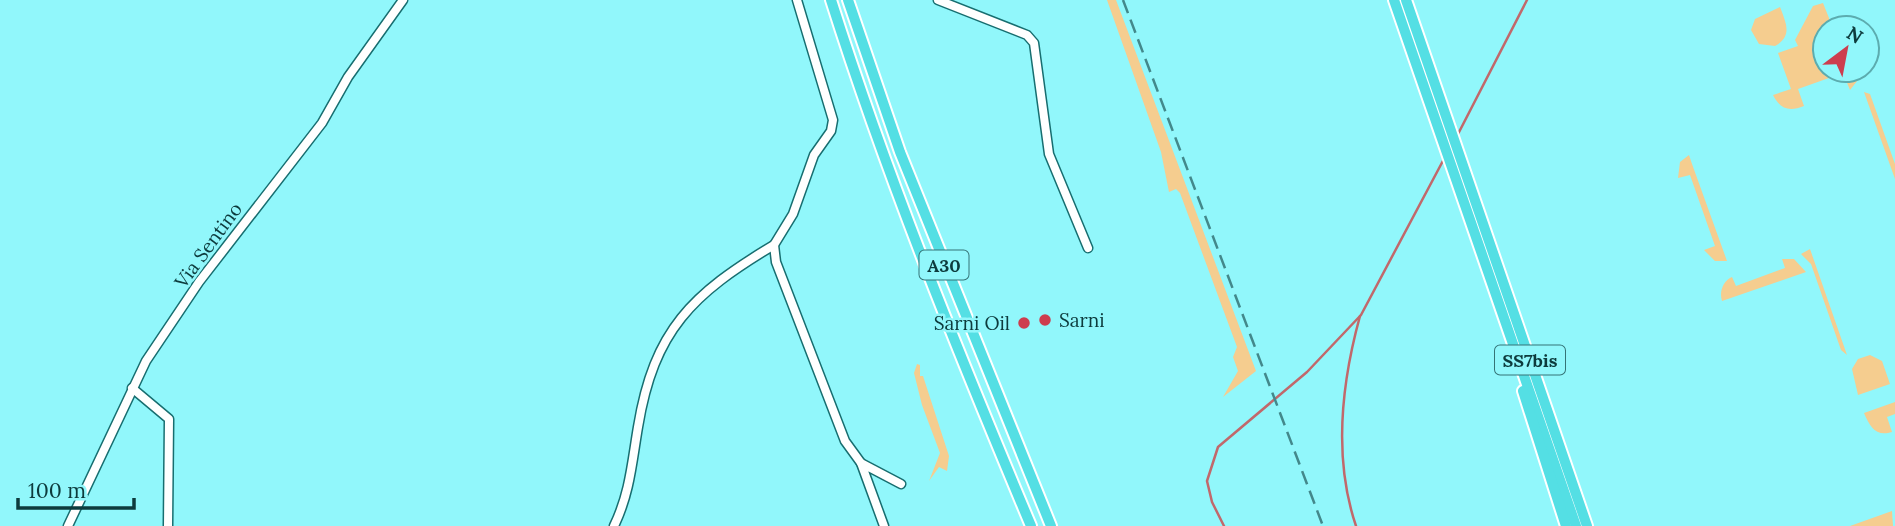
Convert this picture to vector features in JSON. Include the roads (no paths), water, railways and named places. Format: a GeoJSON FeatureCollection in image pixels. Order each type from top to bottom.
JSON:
{"type":"FeatureCollection","features":[{"type":"Feature","properties":{"kind":"highway","name":"A30"},"geometry":{"type":"LineString","coordinates":[[831,0],[867,114],[924,268],[1031,526]]}},
{"type":"Feature","properties":{"kind":"highway","name":"A30"},"geometry":{"type":"LineString","coordinates":[[848,0],[900,152],[1051,526]]}},
{"type":"Feature","properties":{"kind":"highway","name":"SS7bis"},"geometry":{"type":"LineString","coordinates":[[1394,0],[1576,526]]}},
{"type":"Feature","properties":{"kind":"highway","name":"SS7bis"},"geometry":{"type":"LineString","coordinates":[[1406,0],[1587,526]]}},
{"type":"Feature","properties":{"kind":"highway"},"geometry":{"type":"LineString","coordinates":[[1506,324],[1530,419],[1566,526]]}},
{"type":"Feature","properties":{"kind":"street","name":"Via Sentino"},"geometry":{"type":"LineString","coordinates":[[68,526],[145,361],[199,282],[319,127],[354,68],[403,0]]}},
{"type":"Feature","properties":{"kind":"street"},"geometry":{"type":"LineString","coordinates":[[614,526],[632,477],[645,388],[662,346],[691,304],[774,245],[793,214],[814,155],[831,131],[833,120],[797,0]]}},
{"type":"Feature","properties":{"kind":"street"},"geometry":{"type":"LineString","coordinates":[[938,0],[1027,35],[1034,43],[1049,154],[1088,248]]}},
{"type":"Feature","properties":{"kind":"street"},"geometry":{"type":"LineString","coordinates":[[774,245],[783,284],[845,442],[862,463],[884,526]]}},
{"type":"Feature","properties":{"kind":"street"},"geometry":{"type":"LineString","coordinates":[[132,388],[169,419],[168,526]]}},
{"type":"Feature","properties":{"kind":"street"},"geometry":{"type":"LineString","coordinates":[[862,463],[901,484]]}},
{"type":"Feature","properties":{"kind":"waterway"},"geometry":{"type":"LineString","coordinates":[[1457,136],[1527,0]]}},
{"type":"Feature","properties":{"kind":"waterway"},"geometry":{"type":"LineString","coordinates":[[1224,526],[1212,502],[1207,481],[1218,447],[1307,372],[1361,315],[1445,157]]}},
{"type":"Feature","properties":{"kind":"waterway"},"geometry":{"type":"LineString","coordinates":[[1356,526],[1344,474],[1342,421],[1348,368],[1360,316]]}},
{"type":"Feature","properties":{"kind":"railway"},"geometry":{"type":"LineString","coordinates":[[1123,0],[1323,526]]}},
{"type":"Feature","properties":{"kind":"place","name":"Sarni"},"geometry":{"type":"Point","coordinates":[1045,320]}},
{"type":"Feature","properties":{"kind":"place","name":"Sarni Oil"},"geometry":{"type":"Point","coordinates":[1024,323]}}]}
